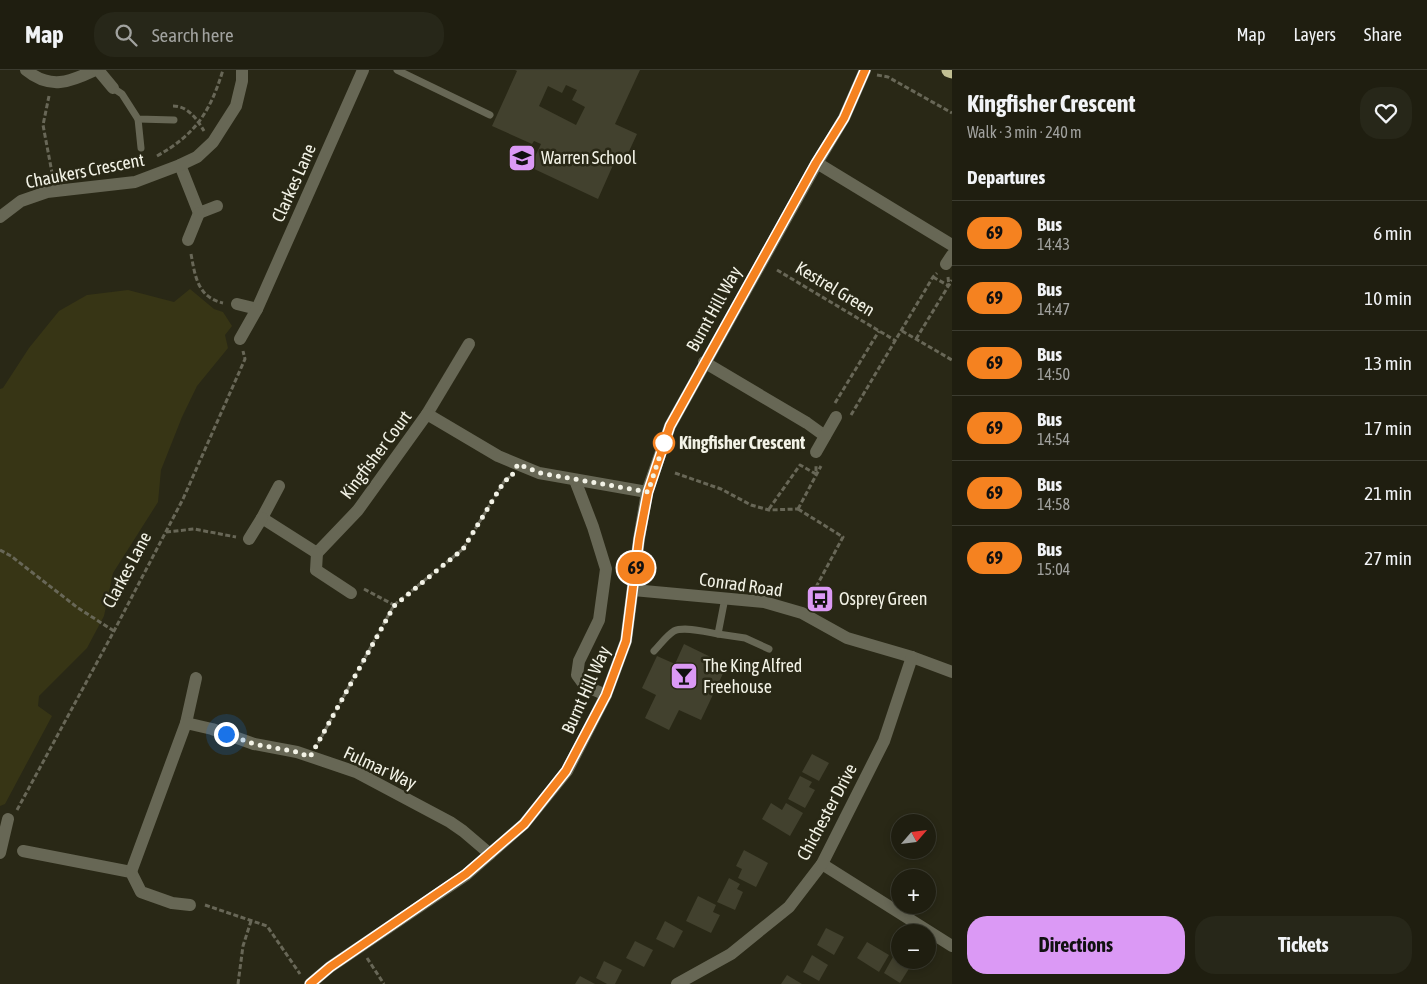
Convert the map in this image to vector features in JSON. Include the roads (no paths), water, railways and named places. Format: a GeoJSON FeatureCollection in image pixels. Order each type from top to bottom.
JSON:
{"type":"FeatureCollection","features":[{"type":"Feature","properties":{"kind":"street"},"geometry":{"type":"LineString","coordinates":[[26,70],[35,77],[51,83],[77,78],[96,70],[113,88]]}},
{"type":"Feature","properties":{"kind":"street","name":"Chaukers Crescent"},"geometry":{"type":"LineString","coordinates":[[0,216],[21,201],[55,191],[135,182],[197,157],[213,142],[236,106],[242,81],[242,70]]}},
{"type":"Feature","properties":{"kind":"street","name":"Clarkes Lane"},"geometry":{"type":"LineString","coordinates":[[240,339],[257,310],[363,70]]}},
{"type":"Feature","properties":{"kind":"street","name":"Burnt Hill Way"},"geometry":{"type":"LineString","coordinates":[[307,981],[466,874],[524,824],[566,771],[606,695],[626,641],[639,539],[648,492],[670,426],[816,163],[844,118],[864,71]]}},
{"type":"Feature","properties":{"kind":"street"},"geometry":{"type":"LineString","coordinates":[[816,163],[952,245]]}},
{"type":"Feature","properties":{"kind":"street"},"geometry":{"type":"LineString","coordinates":[[180,165],[199,213],[188,240]]}},
{"type":"Feature","properties":{"kind":"street"},"geometry":{"type":"LineString","coordinates":[[199,213],[217,206]]}},
{"type":"Feature","properties":{"kind":"street"},"geometry":{"type":"LineString","coordinates":[[236,304],[257,310]]}},
{"type":"Feature","properties":{"kind":"street"},"geometry":{"type":"LineString","coordinates":[[427,414],[469,344]]}},
{"type":"Feature","properties":{"kind":"street"},"geometry":{"type":"LineString","coordinates":[[704,362],[807,423],[825,436]]}},
{"type":"Feature","properties":{"kind":"street","name":"Kingfisher Court"},"geometry":{"type":"LineString","coordinates":[[317,553],[358,510],[427,414],[498,456],[540,473],[648,492]]}},
{"type":"Feature","properties":{"kind":"street"},"geometry":{"type":"LineString","coordinates":[[820,455],[825,436],[839,414]]}},
{"type":"Feature","properties":{"kind":"street"},"geometry":{"type":"LineString","coordinates":[[575,480],[593,527],[606,569],[599,620],[579,661],[576,676],[585,686],[606,695]]}},
{"type":"Feature","properties":{"kind":"street"},"geometry":{"type":"LineString","coordinates":[[249,539],[279,486]]}},
{"type":"Feature","properties":{"kind":"street"},"geometry":{"type":"LineString","coordinates":[[262,518],[317,553],[316,570],[351,593]]}},
{"type":"Feature","properties":{"kind":"street","name":"Conrad Road"},"geometry":{"type":"LineString","coordinates":[[633,590],[764,602],[802,613],[847,638],[912,657],[952,672]]}},
{"type":"Feature","properties":{"kind":"street","name":"Chichester Drive"},"geometry":{"type":"LineString","coordinates":[[677,984],[731,954],[782,913],[789,907],[822,864],[884,741],[912,657]]}},
{"type":"Feature","properties":{"kind":"street"},"geometry":{"type":"LineString","coordinates":[[190,906],[172,903],[142,892],[131,872],[186,723],[196,678]]}},
{"type":"Feature","properties":{"kind":"street","name":"Fulmar Way"},"geometry":{"type":"LineString","coordinates":[[186,723],[212,728],[254,744],[297,752],[356,772],[463,830],[490,854]]}},
{"type":"Feature","properties":{"kind":"street"},"geometry":{"type":"LineString","coordinates":[[0,853],[1,837],[8,820]]}},
{"type":"Feature","properties":{"kind":"street"},"geometry":{"type":"LineString","coordinates":[[23,851],[131,872]]}},
{"type":"Feature","properties":{"kind":"street"},"geometry":{"type":"LineString","coordinates":[[822,864],[952,946]]}},
{"type":"Feature","properties":{"kind":"lane"},"geometry":{"type":"LineString","coordinates":[[397,70],[490,115]]}},
{"type":"Feature","properties":{"kind":"lane"},"geometry":{"type":"LineString","coordinates":[[113,88],[122,94],[138,119],[141,148]]}},
{"type":"Feature","properties":{"kind":"lane"},"geometry":{"type":"LineString","coordinates":[[138,119],[174,120]]}},
{"type":"Feature","properties":{"kind":"lane"},"geometry":{"type":"LineString","coordinates":[[718,634],[725,598]]}},
{"type":"Feature","properties":{"kind":"lane"},"geometry":{"type":"LineString","coordinates":[[654,652],[675,630],[694,630],[745,638],[769,649]]}},
{"type":"Feature","properties":{"kind":"place","name":"Warren School"},"geometry":{"type":"Point","coordinates":[522,158]}},
{"type":"Feature","properties":{"kind":"place","name":"Kingfisher Crescent"},"geometry":{"type":"Point","coordinates":[664,443]}},
{"type":"Feature","properties":{"kind":"place","name":"Osprey Green"},"geometry":{"type":"Point","coordinates":[820,599]}},
{"type":"Feature","properties":{"kind":"place","name":"The King Alfred Freehouse"},"geometry":{"type":"Point","coordinates":[684,676]}}]}
